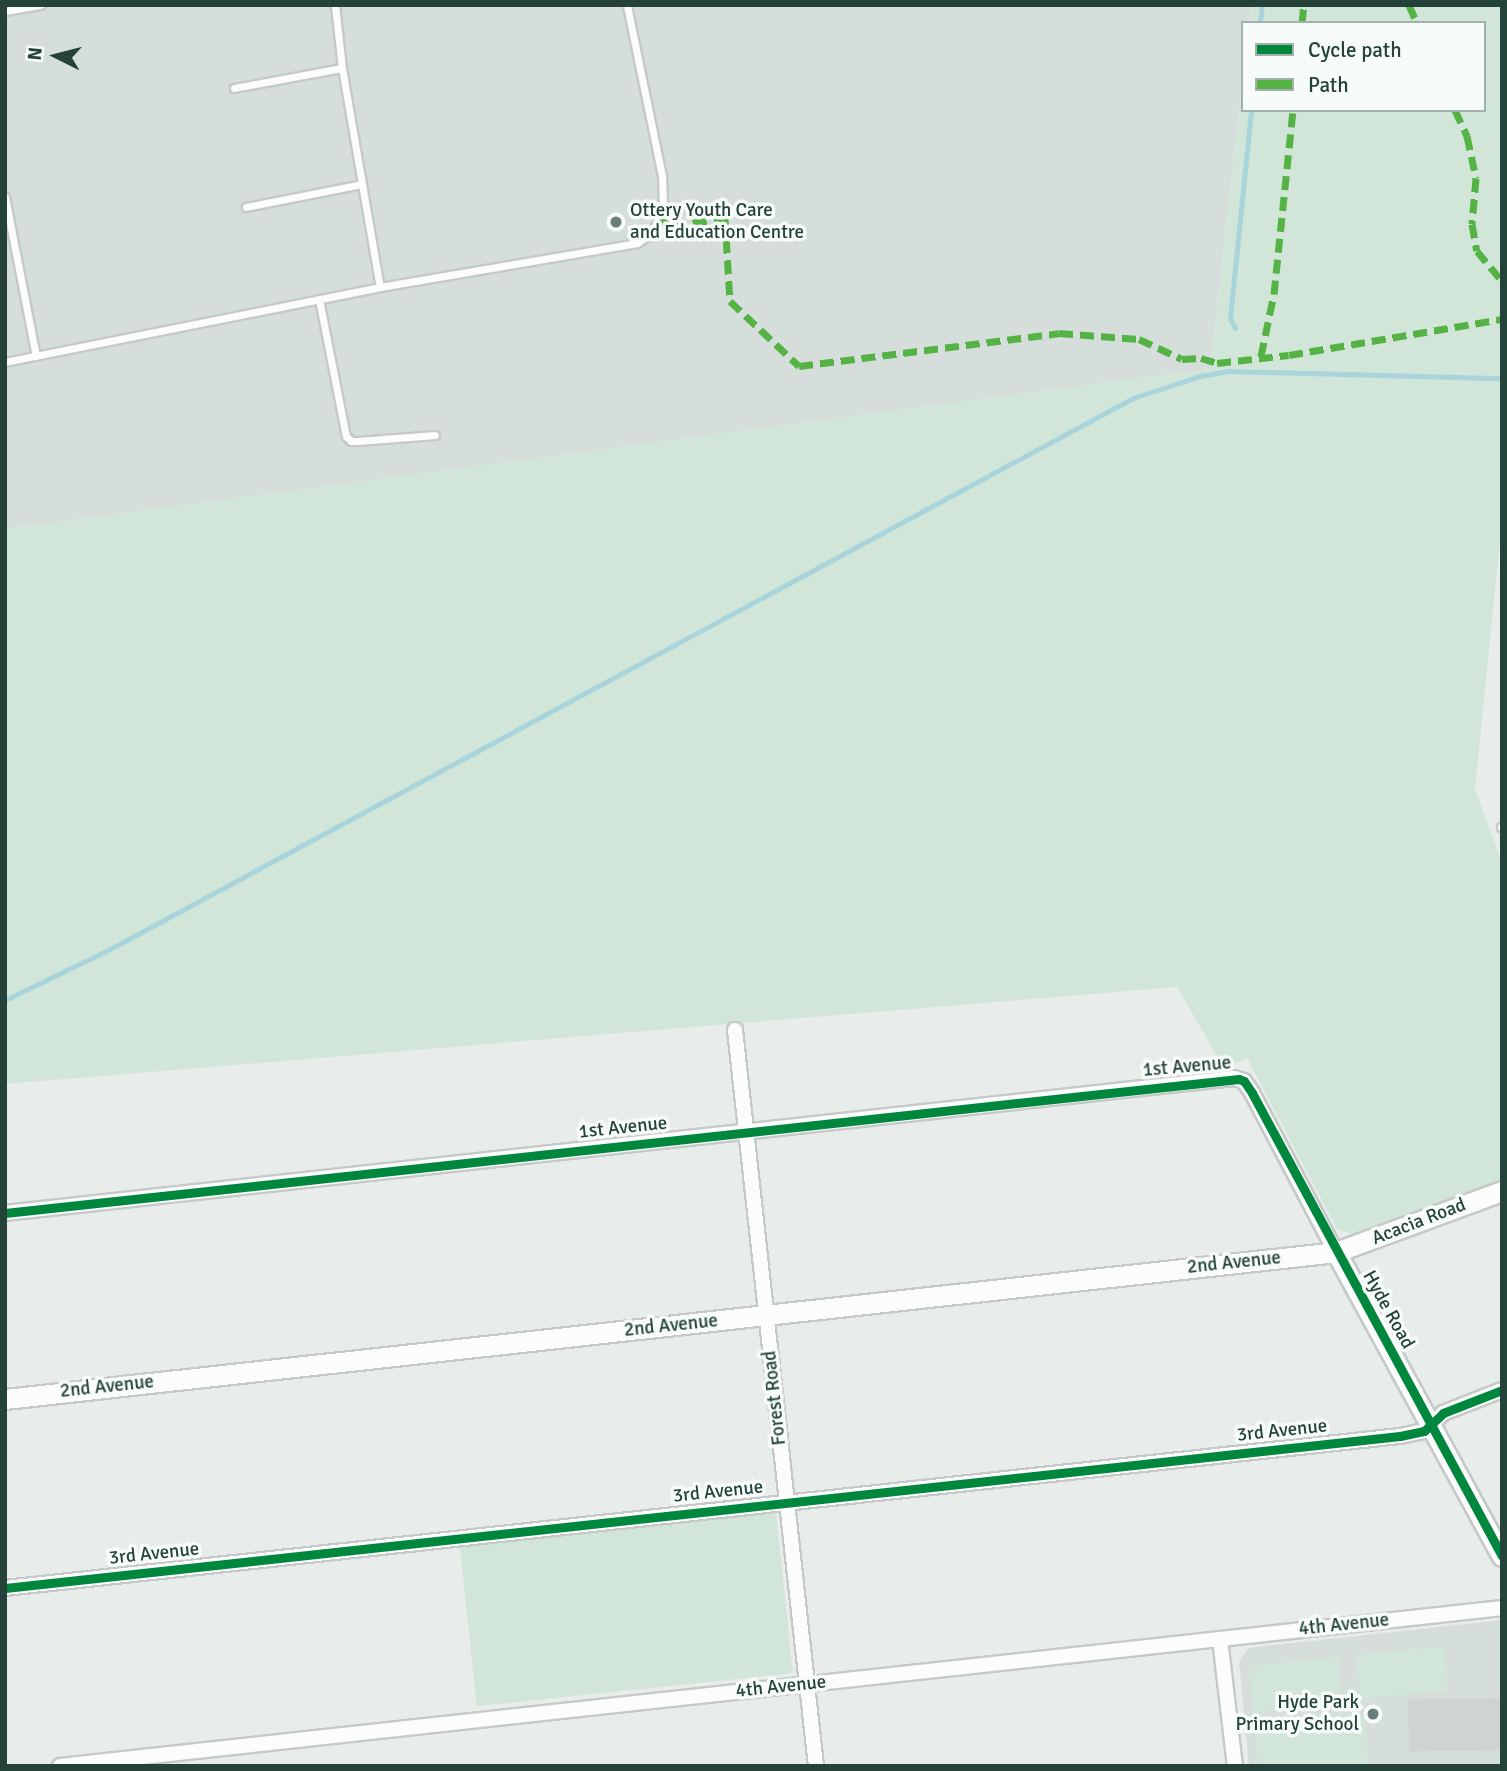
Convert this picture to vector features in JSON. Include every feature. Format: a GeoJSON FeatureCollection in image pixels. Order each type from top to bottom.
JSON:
{"type":"FeatureCollection","features":[{"type":"Feature","properties":{"kind":"street","name":"Forest Road"},"geometry":{"type":"LineString","coordinates":[[735,1030],[744,1132],[816,1766]]}},
{"type":"Feature","properties":{"kind":"street","name":"1st Avenue"},"geometry":{"type":"LineString","coordinates":[[5,1213],[1223,1079],[1244,1081]]}},
{"type":"Feature","properties":{"kind":"street","name":"Hyde Road"},"geometry":{"type":"LineString","coordinates":[[1244,1081],[1502,1556]]}},
{"type":"Feature","properties":{"kind":"street","name":"Acacia Road"},"geometry":{"type":"LineString","coordinates":[[1336,1252],[1502,1191]]}},
{"type":"Feature","properties":{"kind":"street","name":"2nd Avenue"},"geometry":{"type":"LineString","coordinates":[[5,1399],[1336,1252]]}},
{"type":"Feature","properties":{"kind":"street","name":"3rd Avenue"},"geometry":{"type":"LineString","coordinates":[[5,1588],[1417,1434],[1452,1408],[1502,1390]]}},
{"type":"Feature","properties":{"kind":"street","name":"4th Avenue"},"geometry":{"type":"LineString","coordinates":[[60,1766],[1502,1608]]}},
{"type":"Feature","properties":{"kind":"street"},"geometry":{"type":"LineString","coordinates":[[1220,1639],[1235,1766]]}},
{"type":"Feature","properties":{"kind":"lane"},"geometry":{"type":"LineString","coordinates":[[5,11],[40,5]]}},
{"type":"Feature","properties":{"kind":"lane"},"geometry":{"type":"LineString","coordinates":[[335,5],[342,68],[380,287]]}},
{"type":"Feature","properties":{"kind":"lane"},"geometry":{"type":"LineString","coordinates":[[5,362],[380,287],[637,243],[650,234],[659,220],[663,205],[662,176],[627,5]]}},
{"type":"Feature","properties":{"kind":"lane"},"geometry":{"type":"LineString","coordinates":[[234,88],[342,68]]}},
{"type":"Feature","properties":{"kind":"lane"},"geometry":{"type":"LineString","coordinates":[[246,207],[362,184]]}},
{"type":"Feature","properties":{"kind":"lane"},"geometry":{"type":"LineString","coordinates":[[5,197],[36,356]]}},
{"type":"Feature","properties":{"kind":"lane"},"geometry":{"type":"LineString","coordinates":[[319,299],[346,436],[351,441],[358,441],[435,435]]}},
{"type":"Feature","properties":{"kind":"shaded area","name":"Ottery Youth Care and Education Centre"},"geometry":{"type":"Polygon","coordinates":[[[5,5],[1251,5],[1249,21],[1241,21],[1241,94],[1210,369],[5,529],[5,5]]]}},
{"type":"Feature","properties":{"kind":"shaded area","name":"Hyde Park Primary School"},"geometry":{"type":"Polygon","coordinates":[[[1502,1620],[1502,1766],[1249,1766],[1239,1662],[1248,1648],[1502,1620]]]}},
{"type":"Feature","properties":{"kind":"green space"},"geometry":{"type":"Polygon","coordinates":[[[1251,5],[1502,5],[1502,521],[1475,789],[1502,863],[1502,1181],[1356,1235],[1337,1229],[1247,1058],[1224,1068],[1177,987],[5,1084],[5,529],[1210,369],[1241,94],[1241,112],[1486,112],[1486,21],[1249,21],[1251,5]]]}},
{"type":"Feature","properties":{"kind":"green space"},"geometry":{"type":"Polygon","coordinates":[[[776,1512],[793,1673],[477,1706],[460,1545],[776,1512]]]}},
{"type":"Feature","properties":{"kind":"green space"},"geometry":{"type":"Polygon","coordinates":[[[1444,1647],[1448,1691],[1360,1699],[1356,1655],[1444,1647]]]}},
{"type":"Feature","properties":{"kind":"green space"},"geometry":{"type":"Polygon","coordinates":[[[1338,1657],[1343,1703],[1253,1712],[1248,1666],[1338,1657]]]}},
{"type":"Feature","properties":{"kind":"green space"},"geometry":{"type":"Polygon","coordinates":[[[1364,1718],[1369,1766],[1258,1766],[1254,1730],[1364,1718]]]}},
{"type":"Feature","properties":{"kind":"building"},"geometry":{"type":"Polygon","coordinates":[[[1501,1698],[1502,1750],[1409,1752],[1408,1700],[1501,1698]]]}},
{"type":"Feature","properties":{"kind":"waterway"},"geometry":{"type":"LineString","coordinates":[[1260,21],[1262,5]]}},
{"type":"Feature","properties":{"kind":"waterway"},"geometry":{"type":"LineString","coordinates":[[1235,328],[1230,318],[1251,112]]}},
{"type":"Feature","properties":{"kind":"waterway"},"geometry":{"type":"LineString","coordinates":[[5,1000],[110,949],[1133,398],[1200,376],[1227,371],[1502,378]]}},
{"type":"Feature","properties":{"kind":"marked path"},"geometry":{"type":"LineString","coordinates":[[1302,21],[1304,5]]}},
{"type":"Feature","properties":{"kind":"marked path"},"geometry":{"type":"LineString","coordinates":[[1409,5],[1416,21]]}},
{"type":"Feature","properties":{"kind":"marked path"},"geometry":{"type":"LineString","coordinates":[[1261,356],[1274,294],[1293,112]]}},
{"type":"Feature","properties":{"kind":"marked path"},"geometry":{"type":"LineString","coordinates":[[1456,112],[1467,136],[1476,178],[1472,224],[1477,251],[1502,281]]}},
{"type":"Feature","properties":{"kind":"marked path"},"geometry":{"type":"LineString","coordinates":[[659,220],[672,226],[725,218],[730,301],[799,366],[1059,333],[1139,339],[1182,359],[1201,358],[1217,363],[1289,355],[1502,319]]}},
{"type":"Feature","properties":{"kind":"cycle path"},"geometry":{"type":"LineString","coordinates":[[5,1213],[1239,1079],[1244,1081],[1252,1093],[1502,1556]]}},
{"type":"Feature","properties":{"kind":"cycle path"},"geometry":{"type":"LineString","coordinates":[[5,1588],[1400,1436],[1424,1431],[1443,1413],[1502,1390]]}},
{"type":"Feature","properties":{"kind":"place","name":"Ottery Youth Care and Education Centre"},"geometry":{"type":"Point","coordinates":[616,222]}},
{"type":"Feature","properties":{"kind":"place","name":"Hyde Park Primary School"},"geometry":{"type":"Point","coordinates":[1373,1714]}}]}
